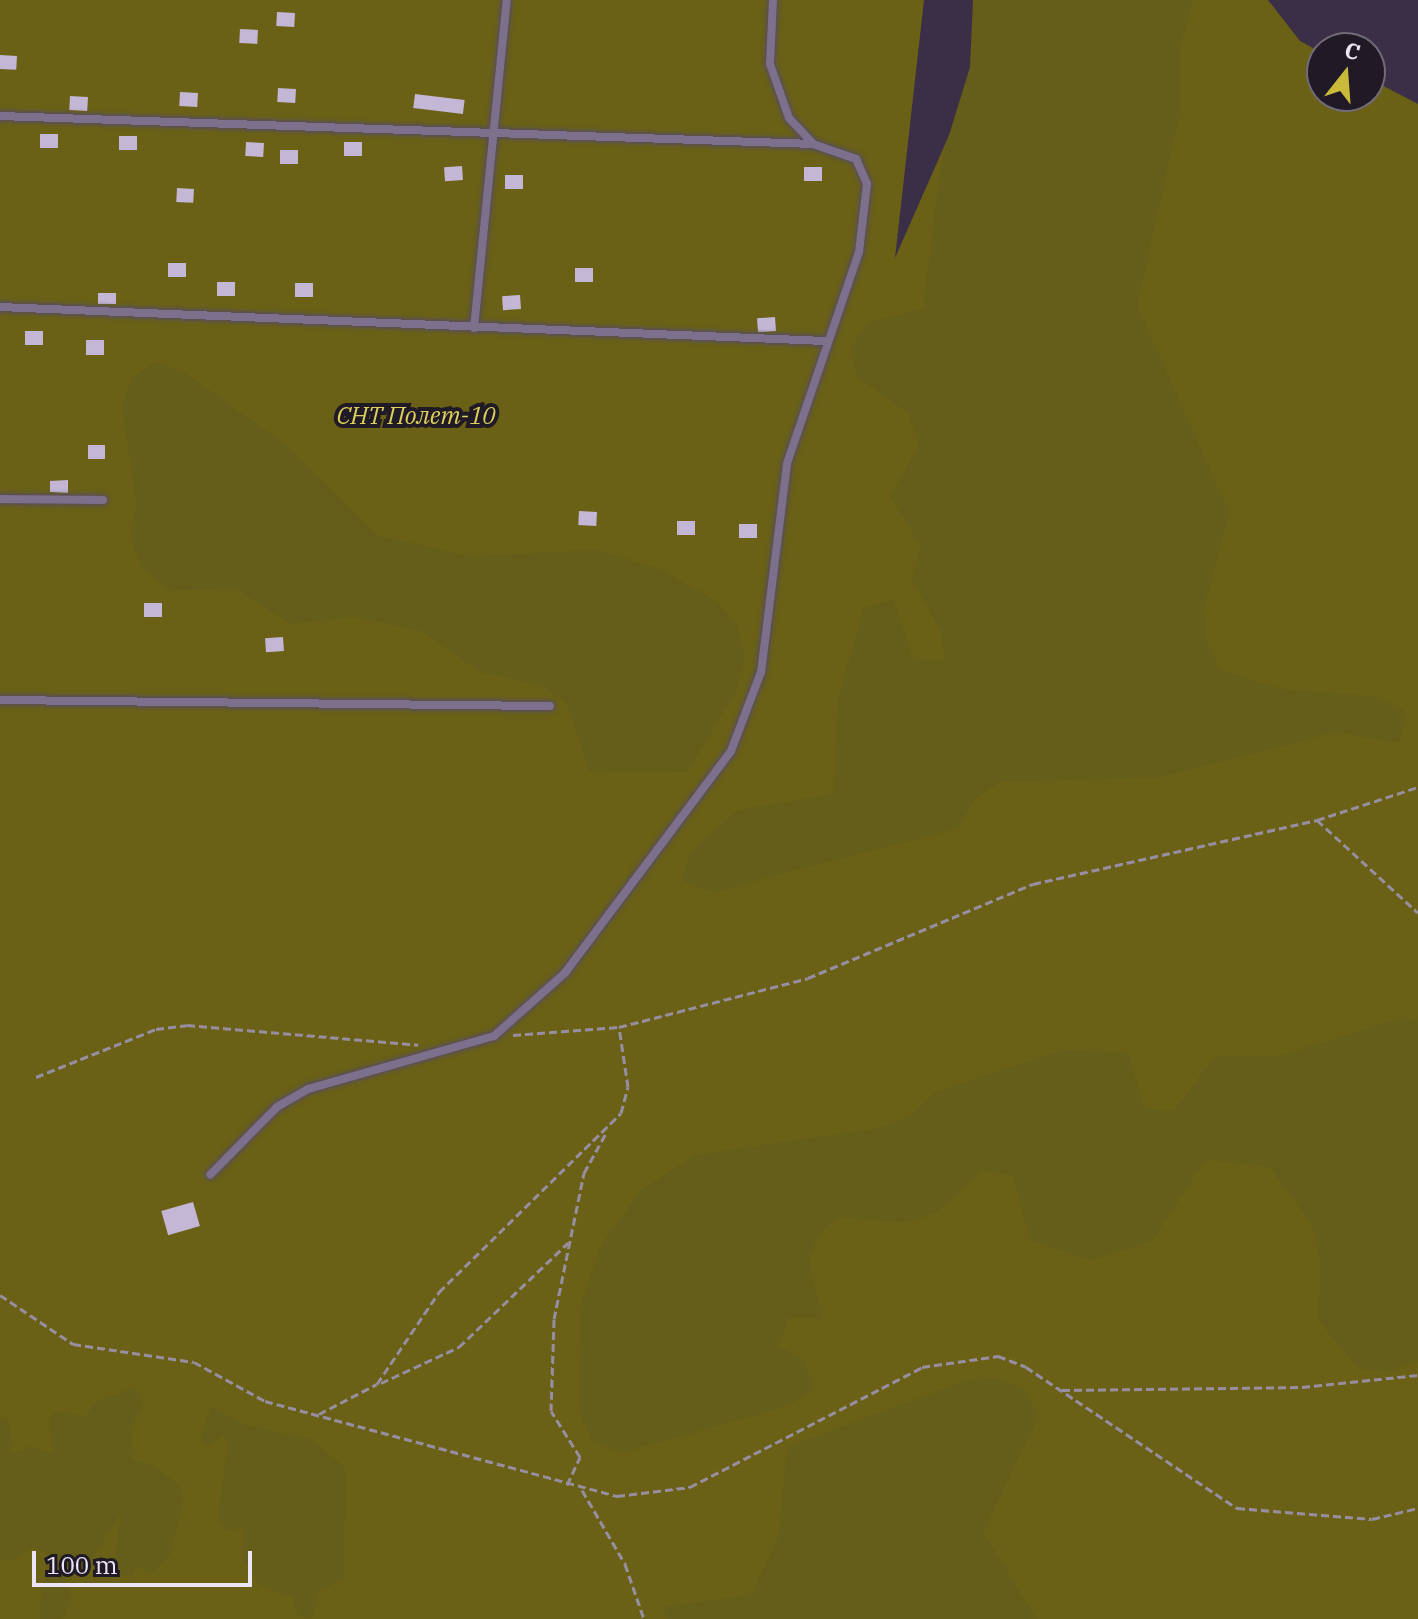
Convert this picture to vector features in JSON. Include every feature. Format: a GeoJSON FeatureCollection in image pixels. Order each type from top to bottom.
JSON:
{"type":"FeatureCollection","features":[{"type":"Feature","properties":{"kind":"lane"},"geometry":{"type":"LineString","coordinates":[[474,328],[498,129],[507,0]]}},
{"type":"Feature","properties":{"kind":"lane"},"geometry":{"type":"LineString","coordinates":[[773,0],[770,64],[789,118],[813,144]]}},
{"type":"Feature","properties":{"kind":"lane"},"geometry":{"type":"LineString","coordinates":[[0,116],[498,129],[813,144],[856,159],[867,184],[859,252],[826,341],[787,464],[761,672],[731,751],[565,973],[494,1036],[448,1046],[308,1089],[277,1107],[210,1175]]}},
{"type":"Feature","properties":{"kind":"lane"},"geometry":{"type":"LineString","coordinates":[[0,307],[826,341]]}},
{"type":"Feature","properties":{"kind":"lane"},"geometry":{"type":"LineString","coordinates":[[0,499],[103,500]]}},
{"type":"Feature","properties":{"kind":"lane"},"geometry":{"type":"LineString","coordinates":[[0,700],[550,706]]}},
{"type":"Feature","properties":{"kind":"path"},"geometry":{"type":"LineString","coordinates":[[494,1036],[619,1027],[808,978],[1033,884],[1317,820],[1418,787]]}},
{"type":"Feature","properties":{"kind":"path"},"geometry":{"type":"LineString","coordinates":[[1317,820],[1418,913]]}},
{"type":"Feature","properties":{"kind":"path"},"geometry":{"type":"LineString","coordinates":[[36,1077],[156,1029],[187,1025],[448,1046]]}},
{"type":"Feature","properties":{"kind":"path"},"geometry":{"type":"LineString","coordinates":[[566,1486],[580,1457],[551,1411],[554,1319],[584,1173],[628,1087],[619,1027]]}},
{"type":"Feature","properties":{"kind":"path"},"geometry":{"type":"LineString","coordinates":[[377,1384],[467,1262],[608,1130]]}},
{"type":"Feature","properties":{"kind":"path"},"geometry":{"type":"LineString","coordinates":[[319,1414],[459,1347],[570,1241]]}},
{"type":"Feature","properties":{"kind":"path"},"geometry":{"type":"LineString","coordinates":[[0,1295],[73,1344],[194,1362],[265,1401],[566,1486],[617,1496],[690,1487],[922,1367],[964,1357],[998,1356],[1059,1390],[1237,1508],[1372,1519],[1418,1508]]}},
{"type":"Feature","properties":{"kind":"path"},"geometry":{"type":"LineString","coordinates":[[1059,1390],[1302,1387],[1418,1375]]}},
{"type":"Feature","properties":{"kind":"path"},"geometry":{"type":"LineString","coordinates":[[581,1489],[625,1564],[644,1619]]}},
{"type":"Feature","properties":{"kind":"green space","name":"СНТ Полет-10"},"geometry":{"type":"Polygon","coordinates":[[[0,0],[924,0],[895,258],[977,72],[986,0],[1268,0],[1300,41],[1306,44],[1306,112],[1386,112],[1386,87],[1418,104],[1418,1619],[0,1619],[0,0]]]}},
{"type":"Feature","properties":{"kind":"shaded area"},"geometry":{"type":"Polygon","coordinates":[[[973,0],[1193,0],[1180,47],[1180,113],[1137,305],[1229,513],[1204,607],[1206,641],[1220,670],[1282,689],[1378,697],[1406,712],[1399,743],[1335,732],[1161,777],[1001,782],[974,800],[958,828],[713,892],[682,881],[690,852],[738,810],[833,794],[838,699],[864,608],[893,599],[913,659],[945,661],[941,632],[912,579],[921,546],[890,497],[920,443],[908,413],[858,378],[850,349],[868,323],[923,309],[942,158],[970,67],[973,0]]]}},
{"type":"Feature","properties":{"kind":"shaded area"},"geometry":{"type":"Polygon","coordinates":[[[156,362],[187,374],[288,446],[379,536],[470,556],[598,550],[662,570],[718,602],[737,625],[745,656],[737,689],[688,772],[589,771],[568,705],[542,685],[480,672],[421,631],[355,617],[290,624],[235,588],[169,591],[142,566],[130,536],[137,505],[122,407],[131,378],[156,362]]]}},
{"type":"Feature","properties":{"kind":"shaded area"},"geometry":{"type":"Polygon","coordinates":[[[1398,1019],[1418,1021],[1418,1361],[1393,1371],[1359,1369],[1319,1321],[1320,1256],[1310,1221],[1269,1167],[1206,1159],[1152,1241],[1091,1260],[1030,1240],[1014,1176],[981,1170],[938,1212],[905,1223],[841,1217],[822,1230],[808,1258],[823,1319],[788,1318],[779,1346],[804,1360],[814,1388],[788,1406],[621,1453],[592,1440],[578,1408],[581,1305],[602,1244],[641,1190],[695,1155],[879,1128],[911,1116],[937,1091],[1064,1050],[1128,1053],[1144,1109],[1174,1111],[1214,1057],[1279,1056],[1398,1019]]]}},
{"type":"Feature","properties":{"kind":"shaded area"},"geometry":{"type":"Polygon","coordinates":[[[994,1378],[1025,1390],[1038,1417],[983,1532],[1037,1619],[668,1619],[663,1607],[751,1595],[779,1536],[787,1447],[965,1381],[994,1378]]]}},
{"type":"Feature","properties":{"kind":"shaded area"},"geometry":{"type":"Polygon","coordinates":[[[136,1387],[143,1404],[131,1428],[133,1460],[155,1465],[179,1486],[183,1500],[170,1554],[153,1573],[137,1566],[131,1577],[113,1575],[121,1513],[84,1571],[60,1565],[71,1598],[62,1619],[40,1619],[42,1583],[53,1571],[48,1554],[34,1547],[10,1561],[0,1559],[0,1416],[9,1420],[12,1453],[31,1446],[52,1453],[49,1419],[56,1411],[86,1417],[95,1402],[136,1387]]]}},
{"type":"Feature","properties":{"kind":"shaded area"},"geometry":{"type":"Polygon","coordinates":[[[211,1407],[244,1424],[313,1440],[345,1468],[344,1579],[319,1591],[311,1618],[298,1615],[292,1597],[259,1585],[243,1559],[242,1528],[225,1530],[218,1518],[228,1442],[224,1436],[208,1447],[200,1440],[211,1407]]]}},
{"type":"Feature","properties":{"kind":"building"},"geometry":{"type":"Polygon","coordinates":[[[277,12],[295,13],[294,27],[276,26],[277,12]]]}},
{"type":"Feature","properties":{"kind":"building"},"geometry":{"type":"Polygon","coordinates":[[[240,29],[258,30],[257,44],[239,43],[240,29]]]}},
{"type":"Feature","properties":{"kind":"building"},"geometry":{"type":"Polygon","coordinates":[[[0,55],[17,56],[16,70],[0,69],[0,55]]]}},
{"type":"Feature","properties":{"kind":"building"},"geometry":{"type":"Polygon","coordinates":[[[278,88],[296,89],[295,103],[277,102],[278,88]]]}},
{"type":"Feature","properties":{"kind":"building"},"geometry":{"type":"Polygon","coordinates":[[[180,92],[198,93],[197,107],[179,106],[180,92]]]}},
{"type":"Feature","properties":{"kind":"building"},"geometry":{"type":"Polygon","coordinates":[[[415,94],[465,100],[463,114],[413,108],[415,94]]]}},
{"type":"Feature","properties":{"kind":"building"},"geometry":{"type":"Polygon","coordinates":[[[70,96],[88,97],[87,111],[69,110],[70,96]]]}},
{"type":"Feature","properties":{"kind":"building"},"geometry":{"type":"Polygon","coordinates":[[[40,134],[58,134],[58,148],[40,148],[40,134]]]}},
{"type":"Feature","properties":{"kind":"building"},"geometry":{"type":"Polygon","coordinates":[[[119,136],[137,136],[137,150],[119,150],[119,136]]]}},
{"type":"Feature","properties":{"kind":"building"},"geometry":{"type":"Polygon","coordinates":[[[246,142],[264,143],[263,157],[245,156],[246,142]]]}},
{"type":"Feature","properties":{"kind":"building"},"geometry":{"type":"Polygon","coordinates":[[[344,142],[362,142],[362,156],[344,156],[344,142]]]}},
{"type":"Feature","properties":{"kind":"building"},"geometry":{"type":"Polygon","coordinates":[[[280,150],[298,150],[298,164],[280,164],[280,150]]]}},
{"type":"Feature","properties":{"kind":"building"},"geometry":{"type":"Polygon","coordinates":[[[462,166],[463,180],[445,181],[444,167],[462,166]]]}},
{"type":"Feature","properties":{"kind":"building"},"geometry":{"type":"Polygon","coordinates":[[[804,167],[822,167],[822,181],[804,181],[804,167]]]}},
{"type":"Feature","properties":{"kind":"building"},"geometry":{"type":"Polygon","coordinates":[[[505,175],[523,175],[523,189],[505,189],[505,175]]]}},
{"type":"Feature","properties":{"kind":"building"},"geometry":{"type":"Polygon","coordinates":[[[177,188],[194,189],[193,203],[176,202],[177,188]]]}},
{"type":"Feature","properties":{"kind":"building"},"geometry":{"type":"Polygon","coordinates":[[[168,263],[186,263],[186,277],[168,277],[168,263]]]}},
{"type":"Feature","properties":{"kind":"building"},"geometry":{"type":"Polygon","coordinates":[[[575,268],[593,268],[593,282],[575,282],[575,268]]]}},
{"type":"Feature","properties":{"kind":"building"},"geometry":{"type":"Polygon","coordinates":[[[217,282],[235,282],[235,296],[217,296],[217,282]]]}},
{"type":"Feature","properties":{"kind":"building"},"geometry":{"type":"Polygon","coordinates":[[[295,283],[313,283],[313,297],[295,297],[295,283]]]}},
{"type":"Feature","properties":{"kind":"building"},"geometry":{"type":"Polygon","coordinates":[[[98,293],[116,293],[116,304],[98,304],[98,293]]]}},
{"type":"Feature","properties":{"kind":"building"},"geometry":{"type":"Polygon","coordinates":[[[520,295],[521,309],[503,310],[502,296],[520,295]]]}},
{"type":"Feature","properties":{"kind":"building"},"geometry":{"type":"Polygon","coordinates":[[[775,317],[776,331],[758,332],[757,318],[775,317]]]}},
{"type":"Feature","properties":{"kind":"building"},"geometry":{"type":"Polygon","coordinates":[[[25,331],[43,331],[43,345],[25,345],[25,331]]]}},
{"type":"Feature","properties":{"kind":"building"},"geometry":{"type":"Polygon","coordinates":[[[86,340],[104,340],[104,355],[86,355],[86,340]]]}},
{"type":"Feature","properties":{"kind":"building"},"geometry":{"type":"Polygon","coordinates":[[[88,445],[105,445],[105,459],[88,459],[88,445]]]}},
{"type":"Feature","properties":{"kind":"building"},"geometry":{"type":"Polygon","coordinates":[[[68,480],[68,493],[50,492],[50,481],[68,480]]]}},
{"type":"Feature","properties":{"kind":"building"},"geometry":{"type":"Polygon","coordinates":[[[579,511],[597,512],[596,526],[578,525],[579,511]]]}},
{"type":"Feature","properties":{"kind":"building"},"geometry":{"type":"Polygon","coordinates":[[[677,521],[695,521],[695,535],[677,535],[677,521]]]}},
{"type":"Feature","properties":{"kind":"building"},"geometry":{"type":"Polygon","coordinates":[[[739,524],[757,524],[757,538],[739,538],[739,524]]]}},
{"type":"Feature","properties":{"kind":"building"},"geometry":{"type":"Polygon","coordinates":[[[144,603],[162,603],[162,617],[144,617],[144,603]]]}},
{"type":"Feature","properties":{"kind":"building"},"geometry":{"type":"Polygon","coordinates":[[[283,637],[284,651],[266,652],[265,638],[283,637]]]}},
{"type":"Feature","properties":{"kind":"building"},"geometry":{"type":"Polygon","coordinates":[[[193,1202],[200,1226],[168,1235],[161,1211],[193,1202]]]}}]}
